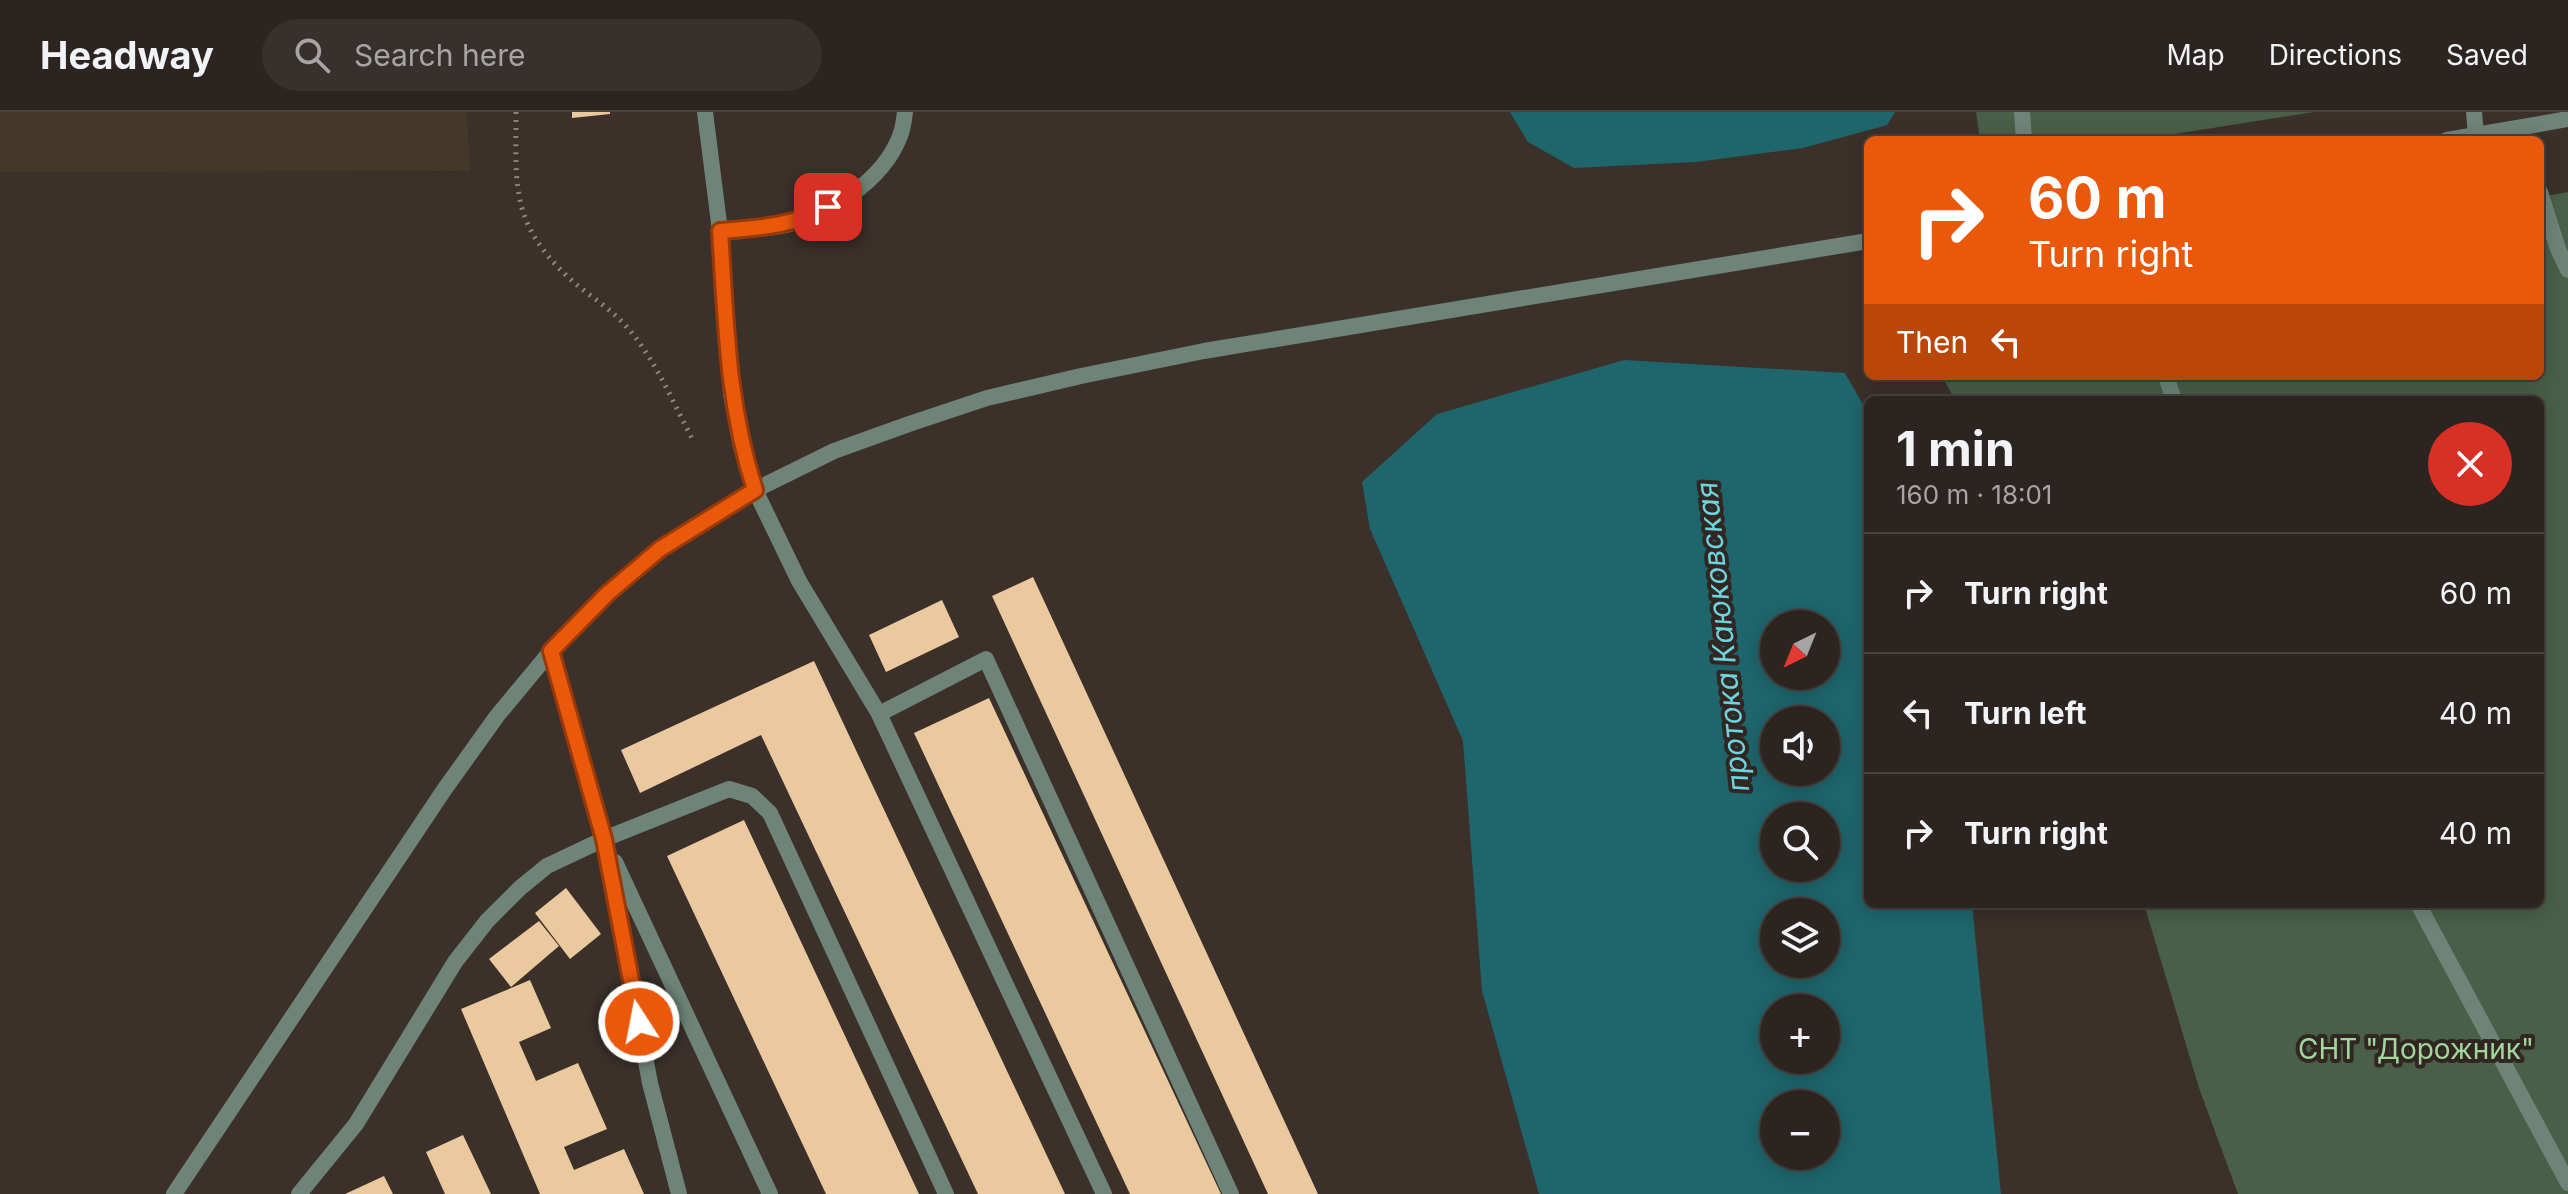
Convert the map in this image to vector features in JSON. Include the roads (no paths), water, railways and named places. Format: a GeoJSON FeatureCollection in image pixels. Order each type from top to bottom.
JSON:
{"type":"FeatureCollection","features":[{"type":"Feature","properties":{"kind":"street"},"geometry":{"type":"LineString","coordinates":[[705,112],[720,231],[731,394],[741,447],[755,490],[799,581],[879,714],[1104,1194]]}},
{"type":"Feature","properties":{"kind":"street"},"geometry":{"type":"LineString","coordinates":[[720,231],[781,226],[811,216],[845,198],[872,177],[890,156],[902,134],[905,112]]}},
{"type":"Feature","properties":{"kind":"street"},"geometry":{"type":"LineString","coordinates":[[2022,112],[2024,136]]}},
{"type":"Feature","properties":{"kind":"street"},"geometry":{"type":"LineString","coordinates":[[2474,112],[2476,135]]}},
{"type":"Feature","properties":{"kind":"street"},"geometry":{"type":"LineString","coordinates":[[2470,136],[2521,134],[2568,119]]}},
{"type":"Feature","properties":{"kind":"street"},"geometry":{"type":"LineString","coordinates":[[2544,205],[2568,270]]}},
{"type":"Feature","properties":{"kind":"street"},"geometry":{"type":"LineString","coordinates":[[174,1194],[444,790],[497,716],[551,651],[607,594],[660,549],[755,490],[834,451],[909,424],[987,398],[1081,376],[1204,351],[1864,242]]}},
{"type":"Feature","properties":{"kind":"street"},"geometry":{"type":"LineString","coordinates":[[551,651],[604,839],[650,1083],[679,1194]]}},
{"type":"Feature","properties":{"kind":"street"},"geometry":{"type":"LineString","coordinates":[[879,714],[986,659],[1231,1194]]}},
{"type":"Feature","properties":{"kind":"street"},"geometry":{"type":"LineString","coordinates":[[299,1194],[356,1124],[455,962],[487,921],[520,888],[547,866],[604,839],[729,789],[752,796],[770,813],[946,1194]]}},
{"type":"Feature","properties":{"kind":"street"},"geometry":{"type":"LineString","coordinates":[[604,839],[770,1194]]}},
{"type":"Feature","properties":{"kind":"street"},"geometry":{"type":"LineString","coordinates":[[2420,908],[2568,1183]]}},
{"type":"Feature","properties":{"kind":"water"},"geometry":{"type":"Polygon","coordinates":[[[1510,112],[1895,112],[1887,125],[1803,148],[1696,162],[1574,168],[1528,142],[1510,112]]]}},
{"type":"Feature","properties":{"kind":"water","name":"протока Каюковская"},"geometry":{"type":"Polygon","coordinates":[[[1624,360],[1845,373],[1864,406],[1864,908],[1972,908],[2001,1194],[1539,1194],[1482,991],[1463,741],[1370,529],[1362,482],[1437,414],[1624,360]]]}},
{"type":"Feature","properties":{"kind":"park label","name":"СНТ \"Дорожник\""},"geometry":{"type":"Point","coordinates":[2416,1049]}}]}
